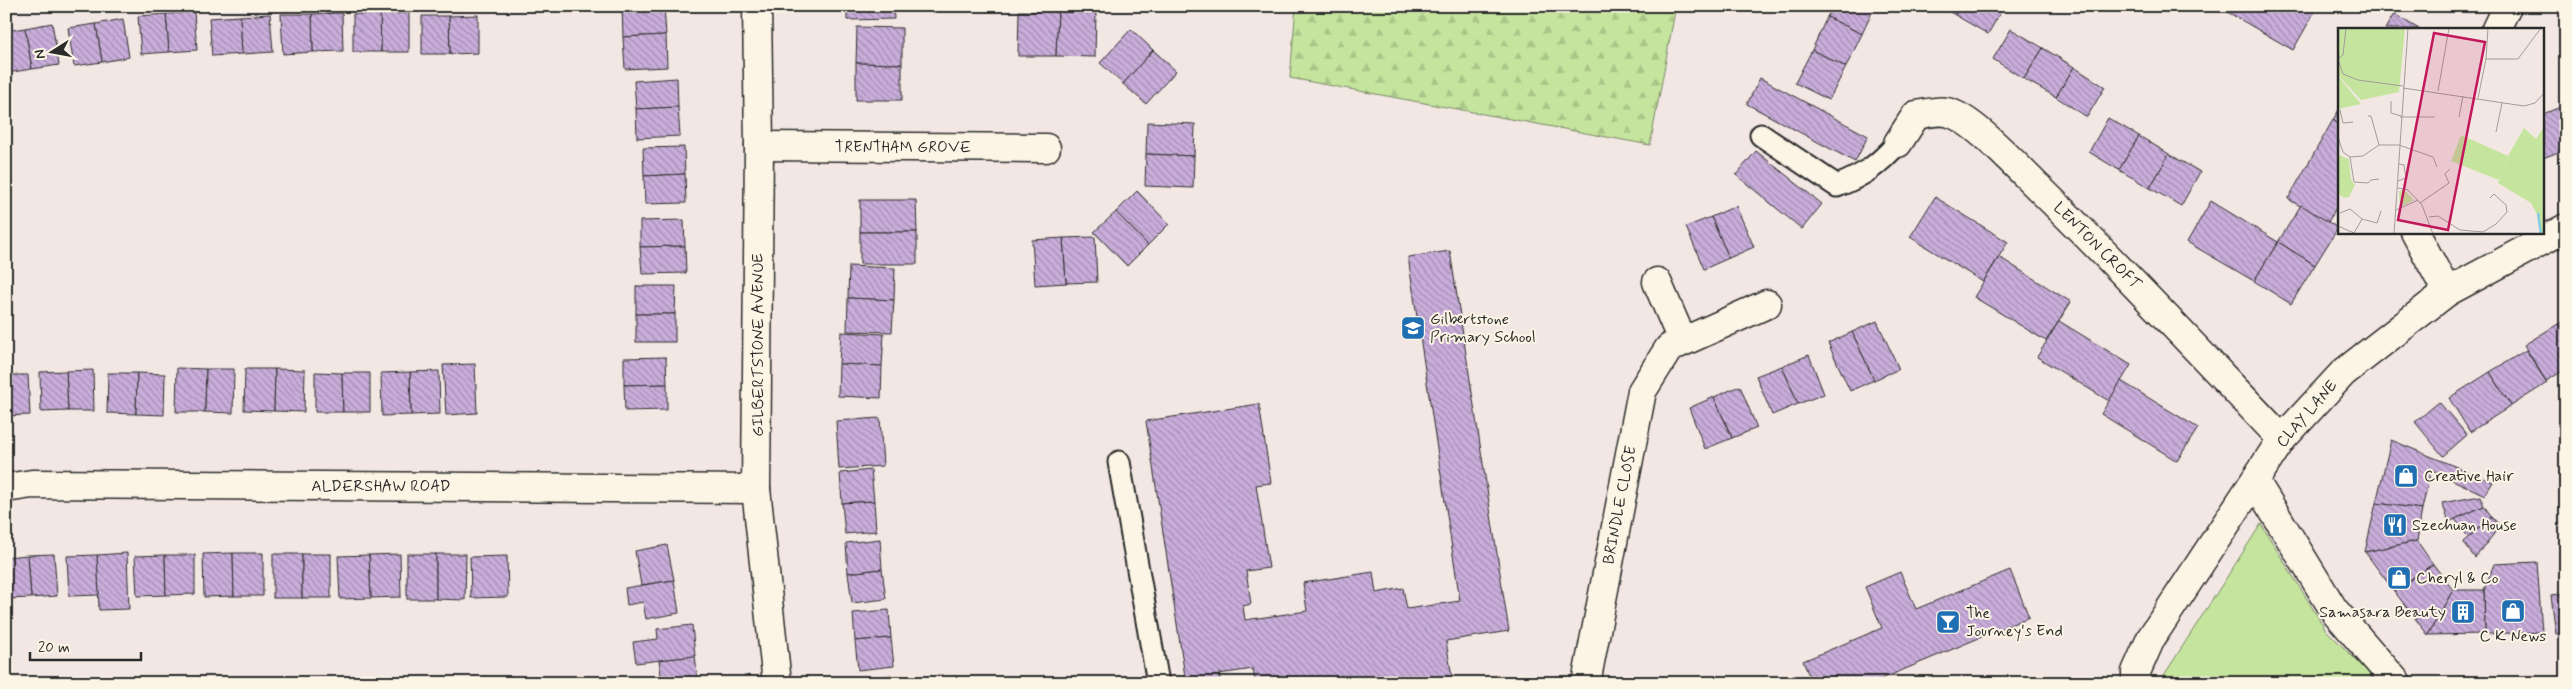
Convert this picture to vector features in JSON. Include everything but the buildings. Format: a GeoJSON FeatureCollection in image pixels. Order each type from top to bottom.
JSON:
{"type":"FeatureCollection","features":[{"type":"Feature","properties":{"kind":"street","name":"GILBERTSTONE AVENUE"},"geometry":{"type":"LineString","coordinates":[[757,6],[759,146],[756,489],[777,683]]}},
{"type":"Feature","properties":{"kind":"street"},"geometry":{"type":"LineString","coordinates":[[2496,28],[2507,6]]}},
{"type":"Feature","properties":{"kind":"street","name":"LENTON CROFT"},"geometry":{"type":"LineString","coordinates":[[1898,143],[1916,115],[1938,111],[1954,114],[1967,123],[1997,147],[2112,259],[2282,439]]}},
{"type":"Feature","properties":{"kind":"street","name":"TRENTHAM GROVE"},"geometry":{"type":"LineString","coordinates":[[759,146],[1046,148]]}},
{"type":"Feature","properties":{"kind":"street","name":"CLAY LANE"},"geometry":{"type":"LineString","coordinates":[[2136,683],[2136,672],[2151,638],[2282,439],[2343,373],[2447,292],[2566,228]]}},
{"type":"Feature","properties":{"kind":"street"},"geometry":{"type":"LineString","coordinates":[[2416,234],[2447,292]]}},
{"type":"Feature","properties":{"kind":"street"},"geometry":{"type":"LineString","coordinates":[[1657,282],[1682,340]]}},
{"type":"Feature","properties":{"kind":"street","name":"BRINDLE CLOSE"},"geometry":{"type":"LineString","coordinates":[[1586,683],[1642,391],[1669,348],[1682,340],[1767,304]]}},
{"type":"Feature","properties":{"kind":"street"},"geometry":{"type":"LineString","coordinates":[[2255,481],[2334,610],[2397,683]]}},
{"type":"Feature","properties":{"kind":"street","name":"ALDERSHAW ROAD"},"geometry":{"type":"LineString","coordinates":[[6,488],[42,484],[756,489]]}},
{"type":"Feature","properties":{"kind":"lane"},"geometry":{"type":"LineString","coordinates":[[1761,135],[1837,186],[1859,177],[1877,166],[1898,143]]}},
{"type":"Feature","properties":{"kind":"lane"},"geometry":{"type":"LineString","coordinates":[[1120,462],[1158,683]]}},
{"type":"Feature","properties":{"kind":"green space"},"geometry":{"type":"Polygon","coordinates":[[[1296,6],[1676,6],[1650,145],[1290,78],[1296,6]]]}},
{"type":"Feature","properties":{"kind":"green space"},"geometry":{"type":"Polygon","coordinates":[[[2261,524],[2326,630],[2379,683],[2159,683],[2261,524]]]}},
{"type":"Feature","properties":{"kind":"place","name":"Gilbertstone Primary School"},"geometry":{"type":"Point","coordinates":[1413,328]}},
{"type":"Feature","properties":{"kind":"place","name":"Creative Hair"},"geometry":{"type":"Point","coordinates":[2406,476]}},
{"type":"Feature","properties":{"kind":"place","name":"Szechuan House"},"geometry":{"type":"Point","coordinates":[2395,525]}},
{"type":"Feature","properties":{"kind":"place","name":"Cheryl & Co"},"geometry":{"type":"Point","coordinates":[2399,578]}},
{"type":"Feature","properties":{"kind":"place","name":"C K News"},"geometry":{"type":"Point","coordinates":[2513,611]}},
{"type":"Feature","properties":{"kind":"place","name":"Samasara Beauty"},"geometry":{"type":"Point","coordinates":[2463,612]}},
{"type":"Feature","properties":{"kind":"place","name":"The Journey's End"},"geometry":{"type":"Point","coordinates":[1948,622]}}]}
